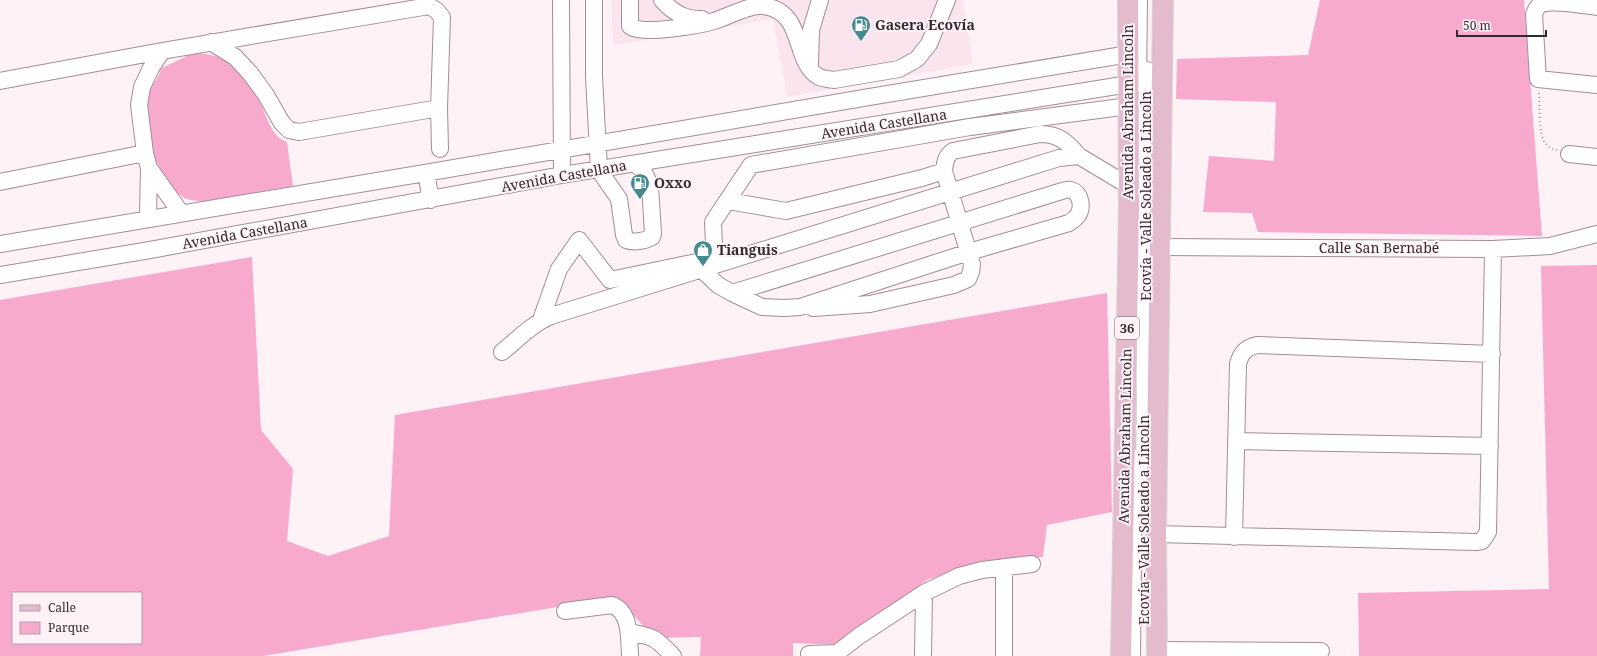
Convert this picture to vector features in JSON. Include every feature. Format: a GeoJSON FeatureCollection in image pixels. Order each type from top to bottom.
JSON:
{"type":"FeatureCollection","features":[{"type":"Feature","properties":{"kind":"main road","name":"Avenida Abraham Lincoln"},"geometry":{"type":"LineString","coordinates":[[1121,656],[1129,186],[1141,115],[1129,84],[1128,0]]}},
{"type":"Feature","properties":{"kind":"main road","name":"36"},"geometry":{"type":"LineString","coordinates":[[1152,654],[1156,534],[1160,247],[1141,115],[1163,0]]}},
{"type":"Feature","properties":{"kind":"street"},"geometry":{"type":"LineString","coordinates":[[561,0],[562,175]]}},
{"type":"Feature","properties":{"kind":"street"},"geometry":{"type":"LineString","coordinates":[[594,0],[594,76],[599,170],[619,199],[624,235],[626,240],[630,242],[648,239],[652,237],[653,234],[650,185],[647,177],[636,164]]}},
{"type":"Feature","properties":{"kind":"street"},"geometry":{"type":"LineString","coordinates":[[630,0],[630,26],[635,29],[669,29],[712,21],[752,8],[762,6],[772,8],[782,14],[791,23],[803,57],[828,73],[895,63],[910,57],[924,40],[940,0]]}},
{"type":"Feature","properties":{"kind":"street"},"geometry":{"type":"LineString","coordinates":[[662,0],[668,8],[678,14],[700,19],[711,17],[751,1],[763,0],[778,4],[785,8],[799,24],[810,61],[819,76],[834,80],[904,67],[917,59],[930,44],[947,0]]}},
{"type":"Feature","properties":{"kind":"street"},"geometry":{"type":"LineString","coordinates":[[810,61],[811,30],[820,0]]}},
{"type":"Feature","properties":{"kind":"street"},"geometry":{"type":"LineString","coordinates":[[1132,656],[1141,115],[1139,0]]}},
{"type":"Feature","properties":{"kind":"street","name":"Ecovía - Valle Soleado a Lincoln"},"geometry":{"type":"LineString","coordinates":[[1146,0],[1141,115],[1152,654]]}},
{"type":"Feature","properties":{"kind":"street"},"geometry":{"type":"LineString","coordinates":[[1597,7],[1549,2],[1541,4],[1534,14],[1538,79],[1597,85]]}},
{"type":"Feature","properties":{"kind":"street"},"geometry":{"type":"LineString","coordinates":[[0,81],[211,42],[429,6],[433,7],[442,17],[439,108],[440,148]]}},
{"type":"Feature","properties":{"kind":"street"},"geometry":{"type":"LineString","coordinates":[[211,42],[235,57],[250,73],[266,94],[282,123],[288,130],[299,132],[439,108]]}},
{"type":"Feature","properties":{"kind":"street"},"geometry":{"type":"LineString","coordinates":[[148,217],[147,160],[139,106],[142,87],[151,68],[162,51]]}},
{"type":"Feature","properties":{"kind":"street","name":"Avenida Castellana"},"geometry":{"type":"LineString","coordinates":[[0,244],[148,217],[181,213],[426,173],[886,93],[1129,54]]}},
{"type":"Feature","properties":{"kind":"street","name":"Avenida Castellana"},"geometry":{"type":"LineString","coordinates":[[0,275],[431,200],[562,175],[1129,84]]}},
{"type":"Feature","properties":{"kind":"street"},"geometry":{"type":"LineString","coordinates":[[541,320],[559,269],[579,240],[610,280],[711,259],[714,245],[713,222],[751,165],[970,127],[1141,115]]}},
{"type":"Feature","properties":{"kind":"street"},"geometry":{"type":"LineString","coordinates":[[702,270],[718,285],[732,294],[762,307],[818,308],[870,304],[954,285],[968,278],[971,272],[972,264],[944,170],[945,160],[953,151],[1040,134],[1051,134],[1060,138],[1072,147],[1079,156],[1129,186]]}},
{"type":"Feature","properties":{"kind":"street"},"geometry":{"type":"LineString","coordinates":[[1569,154],[1597,157]]}},
{"type":"Feature","properties":{"kind":"street"},"geometry":{"type":"LineString","coordinates":[[502,352],[523,333],[541,320],[1059,158],[1079,156]]}},
{"type":"Feature","properties":{"kind":"street"},"geometry":{"type":"LineString","coordinates":[[0,182],[147,160]]}},
{"type":"Feature","properties":{"kind":"street"},"geometry":{"type":"LineString","coordinates":[[147,160],[181,213]]}},
{"type":"Feature","properties":{"kind":"street"},"geometry":{"type":"LineString","coordinates":[[728,201],[786,211],[922,178],[944,170]]}},
{"type":"Feature","properties":{"kind":"street"},"geometry":{"type":"LineString","coordinates":[[426,173],[431,200]]}},
{"type":"Feature","properties":{"kind":"street"},"geometry":{"type":"LineString","coordinates":[[732,294],[1066,190],[1070,189],[1076,192],[1080,200],[1081,207],[1078,216],[1069,223],[969,252],[800,307]]}},
{"type":"Feature","properties":{"kind":"street","name":"Calle San Bernabé"},"geometry":{"type":"LineString","coordinates":[[1160,247],[1493,249],[1550,246],[1597,234]]}},
{"type":"Feature","properties":{"kind":"street"},"geometry":{"type":"LineString","coordinates":[[1156,534],[1234,537],[1482,541],[1488,532],[1493,249]]}},
{"type":"Feature","properties":{"kind":"street"},"geometry":{"type":"LineString","coordinates":[[1234,537],[1238,364],[1243,352],[1249,347],[1257,345],[1492,354]]}},
{"type":"Feature","properties":{"kind":"street"},"geometry":{"type":"LineString","coordinates":[[1236,441],[1490,446]]}},
{"type":"Feature","properties":{"kind":"street"},"geometry":{"type":"LineString","coordinates":[[809,654],[837,654],[859,636],[924,593],[959,576],[1004,567],[1032,564]]}},
{"type":"Feature","properties":{"kind":"street"},"geometry":{"type":"LineString","coordinates":[[1004,567],[1004,656]]}},
{"type":"Feature","properties":{"kind":"street"},"geometry":{"type":"LineString","coordinates":[[923,656],[924,593]]}},
{"type":"Feature","properties":{"kind":"street"},"geometry":{"type":"LineString","coordinates":[[565,611],[612,604],[620,607],[624,614],[628,632],[630,656]]}},
{"type":"Feature","properties":{"kind":"street"},"geometry":{"type":"LineString","coordinates":[[628,632],[647,635],[658,640],[673,656]]}},
{"type":"Feature","properties":{"kind":"street"},"geometry":{"type":"LineString","coordinates":[[1152,654],[1321,651]]}},
{"type":"Feature","properties":{"kind":"path"},"geometry":{"type":"LineString","coordinates":[[1538,79],[1542,136],[1545,144],[1551,149],[1569,154]]}},
{"type":"Feature","properties":{"kind":"shaded area"},"geometry":{"type":"Polygon","coordinates":[[[611,0],[963,0],[973,64],[787,97],[773,19],[613,45],[611,0]]]}},
{"type":"Feature","properties":{"kind":"green space"},"geometry":{"type":"Polygon","coordinates":[[[1320,0],[1524,0],[1542,236],[1258,232],[1252,213],[1203,212],[1209,156],[1274,161],[1276,102],[1176,99],[1177,59],[1308,55],[1320,0]]]}},
{"type":"Feature","properties":{"kind":"green space"},"geometry":{"type":"Polygon","coordinates":[[[195,52],[216,56],[227,60],[232,63],[245,77],[258,98],[272,130],[281,139],[287,142],[293,186],[204,202],[186,199],[173,190],[167,183],[152,153],[145,107],[147,89],[156,80],[162,68],[195,52]]]}},
{"type":"Feature","properties":{"kind":"green space"},"geometry":{"type":"Polygon","coordinates":[[[252,257],[261,430],[293,469],[287,541],[328,556],[389,536],[395,415],[1107,293],[1112,512],[1047,525],[1043,557],[977,563],[927,580],[843,645],[793,643],[793,656],[700,656],[701,637],[654,638],[617,597],[263,656],[0,656],[0,300],[252,257]]]}},
{"type":"Feature","properties":{"kind":"green space"},"geometry":{"type":"Polygon","coordinates":[[[1597,265],[1597,656],[1359,656],[1358,593],[1549,589],[1541,266],[1597,265]]]}},
{"type":"Feature","properties":{"kind":"place","name":"Gasera Ecovía"},"geometry":{"type":"Point","coordinates":[861,42]}},
{"type":"Feature","properties":{"kind":"place","name":"Oxxo"},"geometry":{"type":"Point","coordinates":[640,200]}},
{"type":"Feature","properties":{"kind":"place","name":"Tianguis"},"geometry":{"type":"Point","coordinates":[703,267]}}]}
